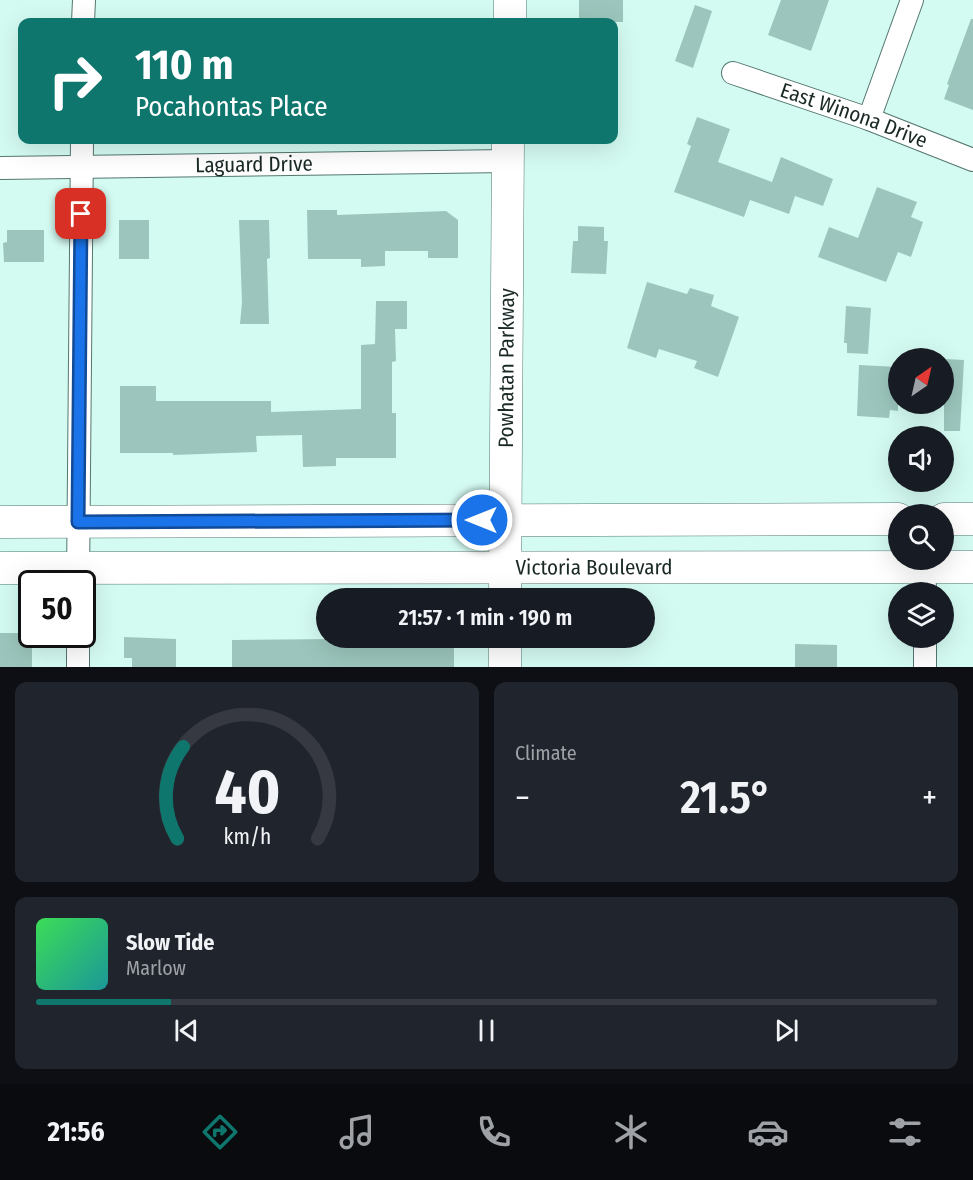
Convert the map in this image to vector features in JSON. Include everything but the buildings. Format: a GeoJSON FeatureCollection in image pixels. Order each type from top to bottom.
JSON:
{"type":"FeatureCollection","features":[{"type":"Feature","properties":{"kind":"main road"},"geometry":{"type":"LineString","coordinates":[[510,0],[510,18]]}},
{"type":"Feature","properties":{"kind":"main road","name":"Powhatan Parkway"},"geometry":{"type":"LineString","coordinates":[[506,588],[508,150]]}},
{"type":"Feature","properties":{"kind":"main road"},"geometry":{"type":"LineString","coordinates":[[0,522],[888,519]]}},
{"type":"Feature","properties":{"kind":"main road"},"geometry":{"type":"LineString","coordinates":[[954,519],[973,519]]}},
{"type":"Feature","properties":{"kind":"main road","name":"Victoria Boulevard"},"geometry":{"type":"LineString","coordinates":[[96,576],[506,567],[924,573],[973,567]]}},
{"type":"Feature","properties":{"kind":"main road","name":"Victoria Boulevard"},"geometry":{"type":"LineString","coordinates":[[0,568],[20,570]]}},
{"type":"Feature","properties":{"kind":"main road"},"geometry":{"type":"LineString","coordinates":[[505,648],[505,667]]}},
{"type":"Feature","properties":{"kind":"street"},"geometry":{"type":"LineString","coordinates":[[83,18],[84,0]]}},
{"type":"Feature","properties":{"kind":"street"},"geometry":{"type":"LineString","coordinates":[[869,119],[912,0]]}},
{"type":"Feature","properties":{"kind":"street","name":"East Winona Drive"},"geometry":{"type":"LineString","coordinates":[[734,73],[869,119],[973,160]]}},
{"type":"Feature","properties":{"kind":"street"},"geometry":{"type":"LineString","coordinates":[[78,570],[82,144]]}},
{"type":"Feature","properties":{"kind":"street","name":"Laguard Drive"},"geometry":{"type":"LineString","coordinates":[[0,168],[508,150]]}},
{"type":"Feature","properties":{"kind":"street"},"geometry":{"type":"LineString","coordinates":[[78,648],[78,667]]}},
{"type":"Feature","properties":{"kind":"street"},"geometry":{"type":"LineString","coordinates":[[925,648],[925,667]]}},
{"type":"Feature","properties":{"kind":"route"},"geometry":{"type":"LineString","coordinates":[[81,214],[78,522],[482,520]]}}]}
